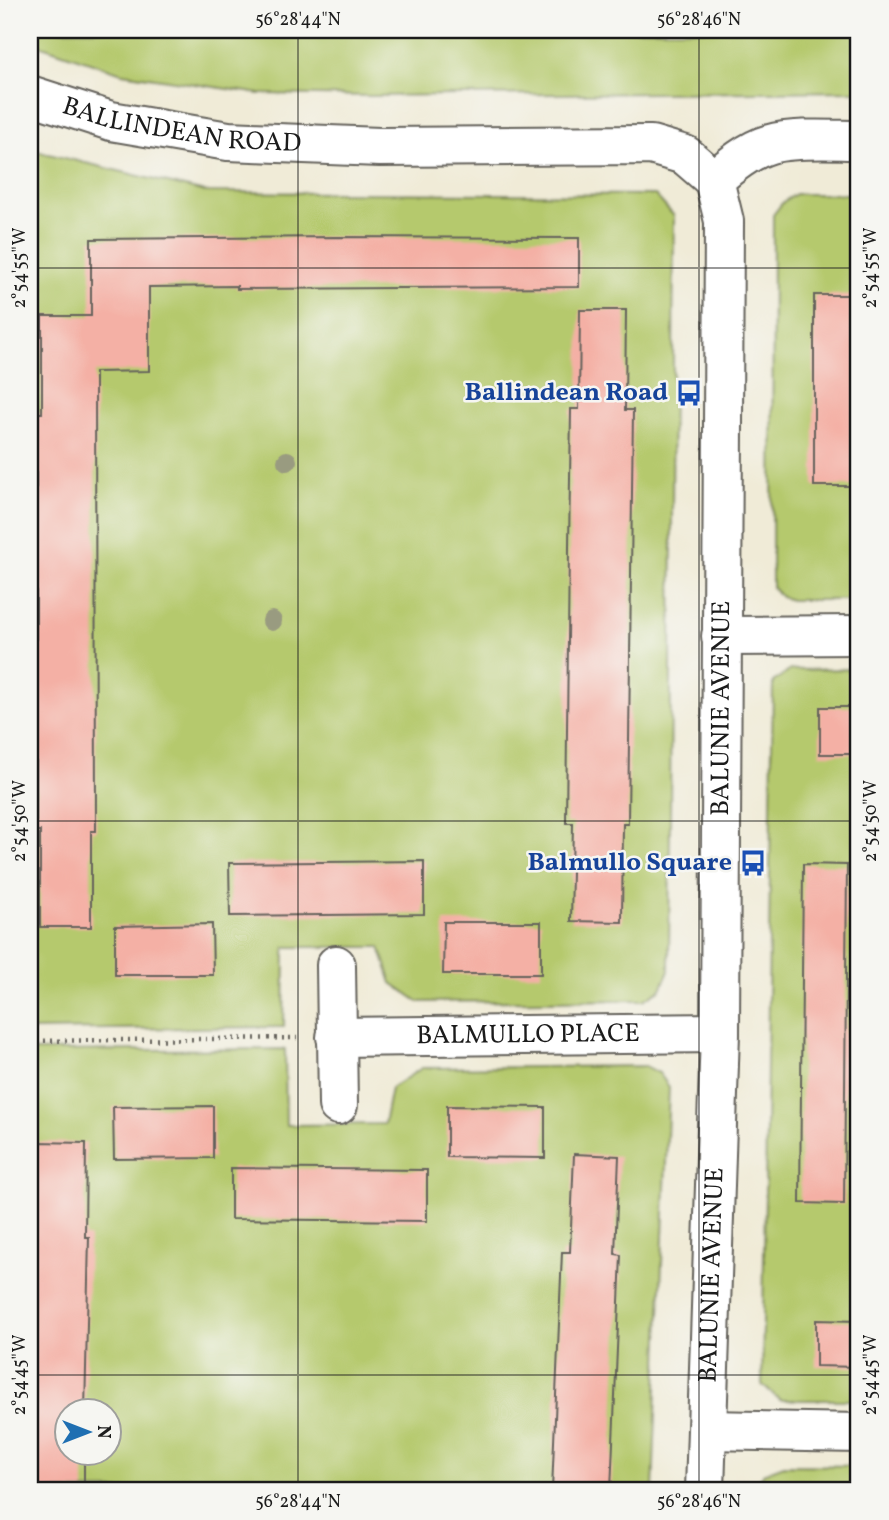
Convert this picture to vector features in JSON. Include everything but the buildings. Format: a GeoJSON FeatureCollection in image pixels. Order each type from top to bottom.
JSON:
{"type":"FeatureCollection","features":[{"type":"Feature","properties":{"kind":"street","name":"BALLINDEAN ROAD"},"geometry":{"type":"LineString","coordinates":[[30,95],[111,121],[228,141],[380,147],[651,145],[685,155],[714,180]]}},
{"type":"Feature","properties":{"kind":"street"},"geometry":{"type":"LineString","coordinates":[[714,180],[734,163],[770,144],[859,140]]}},
{"type":"Feature","properties":{"kind":"street","name":"BALUNIE AVENUE"},"geometry":{"type":"LineString","coordinates":[[705,1490],[720,1033],[724,221],[714,180]]}},
{"type":"Feature","properties":{"kind":"street"},"geometry":{"type":"LineString","coordinates":[[721,636],[859,635]]}},
{"type":"Feature","properties":{"kind":"street"},"geometry":{"type":"LineString","coordinates":[[336,965],[338,1105]]}},
{"type":"Feature","properties":{"kind":"street","name":"BALMULLO PLACE"},"geometry":{"type":"LineString","coordinates":[[337,1037],[720,1033]]}},
{"type":"Feature","properties":{"kind":"street"},"geometry":{"type":"LineString","coordinates":[[708,1430],[859,1433]]}},
{"type":"Feature","properties":{"kind":"path"},"geometry":{"type":"LineString","coordinates":[[30,1041],[337,1037]]}},
{"type":"Feature","properties":{"kind":"green space"},"geometry":{"type":"Polygon","coordinates":[[[30,30],[859,30],[859,91],[370,96],[260,94],[122,73],[30,42],[30,30]]]}},
{"type":"Feature","properties":{"kind":"green space"},"geometry":{"type":"Polygon","coordinates":[[[32,150],[205,192],[655,195],[674,216],[669,971],[661,989],[644,1000],[419,1002],[392,983],[380,947],[285,947],[284,1027],[30,1030],[32,150]]]}},
{"type":"Feature","properties":{"kind":"green space"},"geometry":{"type":"Polygon","coordinates":[[[796,194],[859,194],[859,600],[791,600],[781,597],[772,587],[773,215],[783,202],[796,194]]]}},
{"type":"Feature","properties":{"kind":"green space"},"geometry":{"type":"Polygon","coordinates":[[[859,669],[859,1400],[780,1400],[762,1385],[773,682],[791,670],[859,669]]]}},
{"type":"Feature","properties":{"kind":"green space"},"geometry":{"type":"Polygon","coordinates":[[[285,1049],[286,1125],[384,1124],[391,1088],[422,1068],[645,1066],[659,1073],[669,1087],[653,1490],[30,1490],[30,1051],[285,1049]]]}},
{"type":"Feature","properties":{"kind":"green space"},"geometry":{"type":"Polygon","coordinates":[[[784,1465],[859,1466],[859,1490],[753,1490],[753,1485],[765,1472],[784,1465]]]}},
{"type":"Feature","properties":{"kind":"place","name":"Ballindean Road"},"geometry":{"type":"Point","coordinates":[689,393]}},
{"type":"Feature","properties":{"kind":"place","name":"Balmullo Square"},"geometry":{"type":"Point","coordinates":[753,863]}}]}
